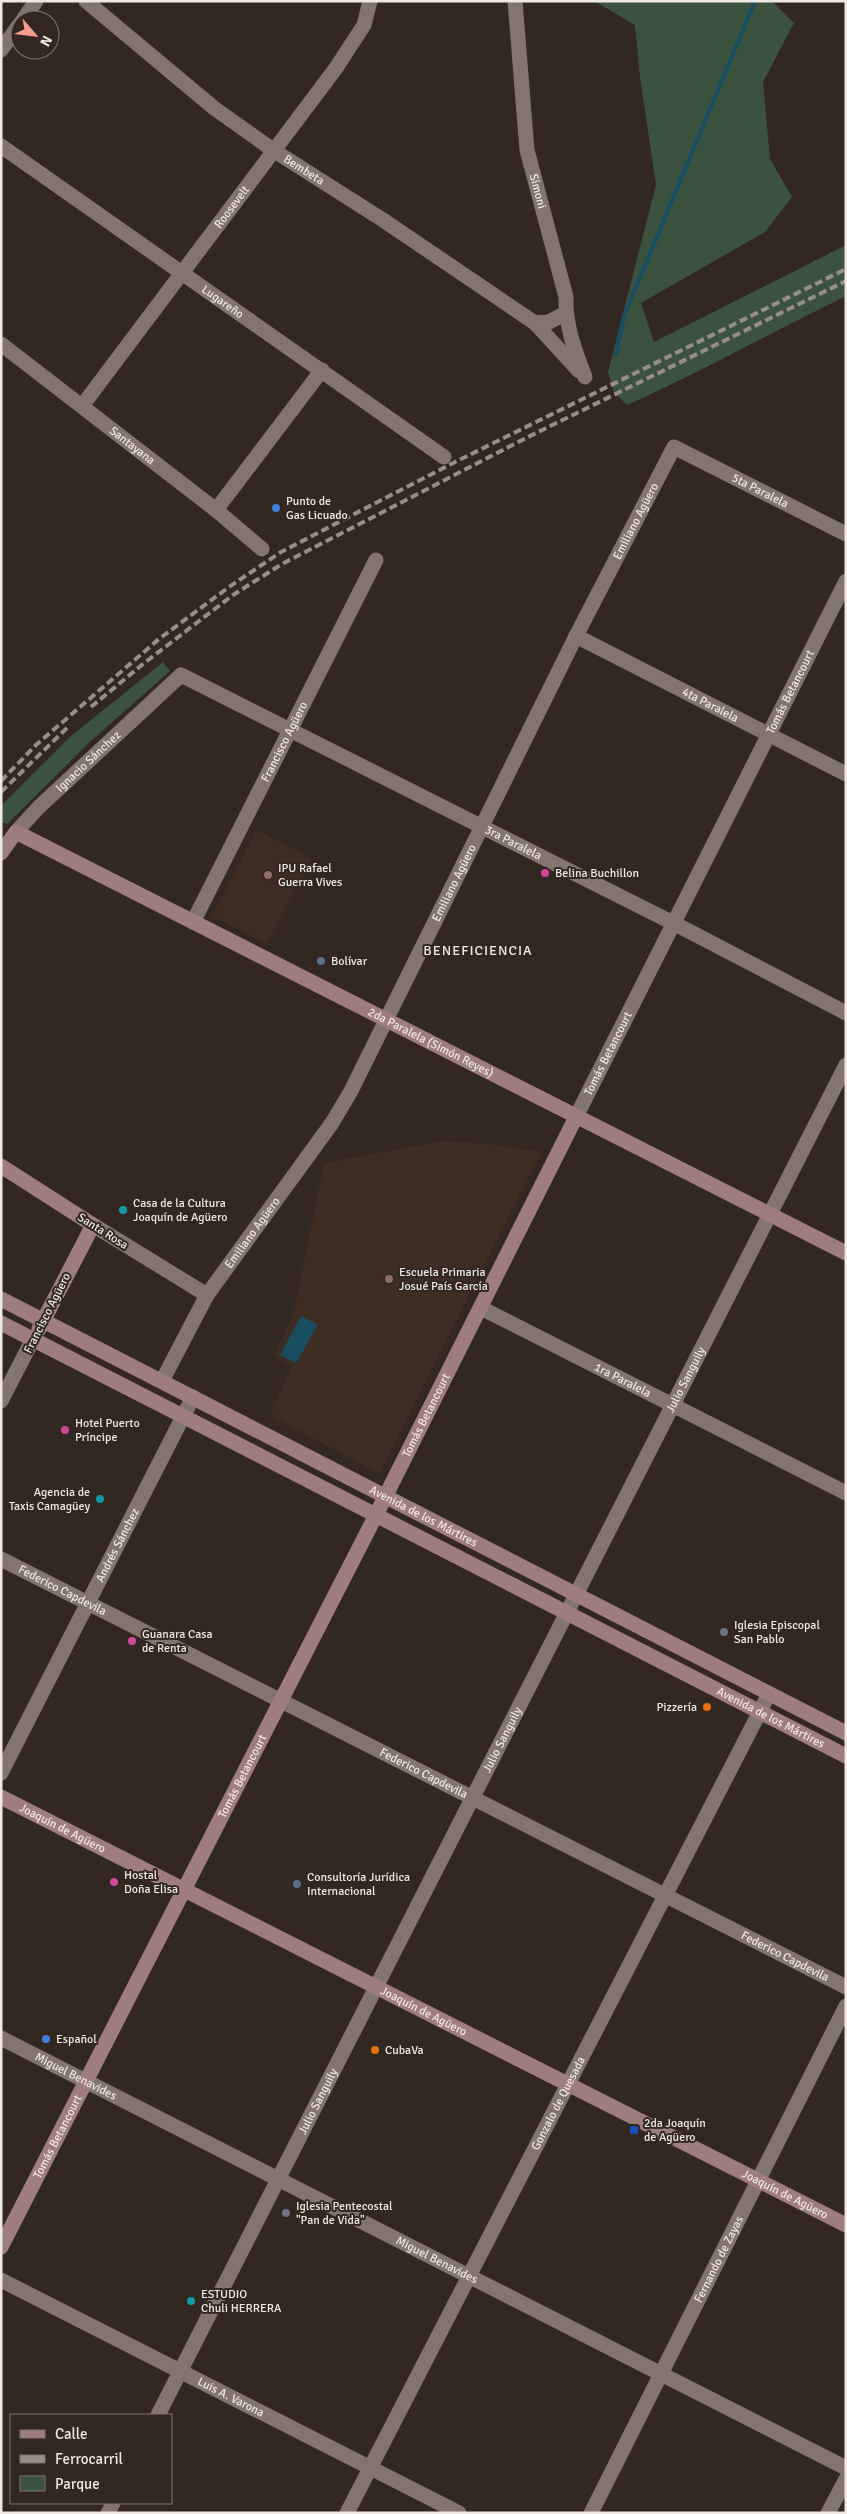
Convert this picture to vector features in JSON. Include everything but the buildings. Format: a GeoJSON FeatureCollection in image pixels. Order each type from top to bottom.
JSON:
{"type":"FeatureCollection","features":[{"type":"Feature","properties":{"kind":"street","name":"Bembeta"},"geometry":{"type":"LineString","coordinates":[[86,1],[214,108],[273,150],[416,241],[534,323],[585,377]]}},
{"type":"Feature","properties":{"kind":"street","name":"Roosevelt"},"geometry":{"type":"LineString","coordinates":[[82,406],[336,68],[364,25],[370,1]]}},
{"type":"Feature","properties":{"kind":"street","name":"Simoni"},"geometry":{"type":"LineString","coordinates":[[515,1],[527,150],[566,297],[566,313],[573,346],[585,377]]}},
{"type":"Feature","properties":{"kind":"street"},"geometry":{"type":"LineString","coordinates":[[1,50],[10,38]]}},
{"type":"Feature","properties":{"kind":"street","name":"Lugareño"},"geometry":{"type":"LineString","coordinates":[[1,146],[444,457]]}},
{"type":"Feature","properties":{"kind":"street"},"geometry":{"type":"LineString","coordinates":[[534,323],[549,322],[566,313]]}},
{"type":"Feature","properties":{"kind":"street","name":"Santayana"},"geometry":{"type":"LineString","coordinates":[[1,344],[216,510],[262,549]]}},
{"type":"Feature","properties":{"kind":"street"},"geometry":{"type":"LineString","coordinates":[[216,510],[322,370]]}},
{"type":"Feature","properties":{"kind":"street","name":"5ta Paralela"},"geometry":{"type":"LineString","coordinates":[[674,447],[846,534]]}},
{"type":"Feature","properties":{"kind":"street","name":"Emiliano Agüero"},"geometry":{"type":"LineString","coordinates":[[162,1381],[207,1294],[332,1123],[351,1090],[576,636],[674,447]]}},
{"type":"Feature","properties":{"kind":"street","name":"Francisco Agüero"},"geometry":{"type":"LineString","coordinates":[[193,922],[376,560]]}},
{"type":"Feature","properties":{"kind":"street","name":"Tomás Betancourt"},"geometry":{"type":"LineString","coordinates":[[1,2247],[386,1496],[846,580]]}},
{"type":"Feature","properties":{"kind":"street","name":"4ta Paralela"},"geometry":{"type":"LineString","coordinates":[[576,636],[846,774]]}},
{"type":"Feature","properties":{"kind":"street","name":"3ra Paralela"},"geometry":{"type":"LineString","coordinates":[[181,675],[481,828],[673,923],[846,1013]]}},
{"type":"Feature","properties":{"kind":"street","name":"Ignacio Sánchez"},"geometry":{"type":"LineString","coordinates":[[1,853],[16,832],[39,807],[181,675]]}},
{"type":"Feature","properties":{"kind":"street","name":"2da Paralela (Simón Reyes)"},"geometry":{"type":"LineString","coordinates":[[16,832],[846,1253]]}},
{"type":"Feature","properties":{"kind":"street","name":"Julio Sanguily"},"geometry":{"type":"LineString","coordinates":[[158,2414],[846,1066]]}},
{"type":"Feature","properties":{"kind":"street","name":"Santa Rosa"},"geometry":{"type":"LineString","coordinates":[[1,1166],[92,1225],[207,1294]]}},
{"type":"Feature","properties":{"kind":"street","name":"Francisco Agüero"},"geometry":{"type":"LineString","coordinates":[[1,1401],[92,1225]]}},
{"type":"Feature","properties":{"kind":"street","name":"Avenida de los Mártires"},"geometry":{"type":"LineString","coordinates":[[1,1299],[846,1733]]}},
{"type":"Feature","properties":{"kind":"street","name":"1ra Paralela"},"geometry":{"type":"LineString","coordinates":[[481,1308],[846,1493]]}},
{"type":"Feature","properties":{"kind":"street","name":"Avenida de los Mártires"},"geometry":{"type":"LineString","coordinates":[[1,1323],[184,1415],[759,1713],[846,1756]]}},
{"type":"Feature","properties":{"kind":"street","name":"Andrés Sánchez"},"geometry":{"type":"LineString","coordinates":[[1,1773],[193,1397]]}},
{"type":"Feature","properties":{"kind":"street","name":"Federico Capdevila"},"geometry":{"type":"LineString","coordinates":[[1,1559],[666,1894],[846,1987]]}},
{"type":"Feature","properties":{"kind":"street","name":"Gonzalo de Quesada"},"geometry":{"type":"LineString","coordinates":[[347,2513],[769,1694]]}},
{"type":"Feature","properties":{"kind":"street","name":"Joaquín de Agüero"},"geometry":{"type":"LineString","coordinates":[[1,1797],[846,2226]]}},
{"type":"Feature","properties":{"kind":"street","name":"Fernando de Zayas"},"geometry":{"type":"LineString","coordinates":[[591,2513],[846,2006]]}},
{"type":"Feature","properties":{"kind":"street","name":"Miguel Benavides"},"geometry":{"type":"LineString","coordinates":[[1,2038],[846,2468]]}},
{"type":"Feature","properties":{"kind":"street","name":"Luis A. Varona"},"geometry":{"type":"LineString","coordinates":[[1,2280],[459,2513]]}},
{"type":"Feature","properties":{"kind":"street"},"geometry":{"type":"LineString","coordinates":[[828,2513],[846,2479]]}},
{"type":"Feature","properties":{"kind":"shaded area","name":"IPU Rafael Guerra Vives"},"geometry":{"type":"Polygon","coordinates":[[[257,830],[311,858],[267,944],[212,916],[257,830]]]}},
{"type":"Feature","properties":{"kind":"shaded area","name":"Escuela Primaria Josué País García"},"geometry":{"type":"Polygon","coordinates":[[[442,1141],[491,1144],[541,1152],[379,1474],[270,1415],[292,1366],[274,1356],[294,1313],[324,1163],[442,1141]]]}},
{"type":"Feature","properties":{"kind":"green space"},"geometry":{"type":"Polygon","coordinates":[[[594,1],[772,1],[794,23],[763,82],[770,159],[792,197],[765,232],[641,303],[654,342],[846,245],[846,296],[627,405],[614,392],[608,372],[656,185],[640,77],[635,25],[594,1]]]}},
{"type":"Feature","properties":{"kind":"green space"},"geometry":{"type":"Polygon","coordinates":[[[163,662],[170,671],[91,741],[7,824],[1,822],[1,806],[71,736],[163,662]]]}},
{"type":"Feature","properties":{"kind":"water"},"geometry":{"type":"Polygon","coordinates":[[[301,1316],[318,1325],[296,1363],[280,1355],[301,1316]]]}},
{"type":"Feature","properties":{"kind":"waterway"},"geometry":{"type":"LineString","coordinates":[[616,354],[624,316],[755,1]]}},
{"type":"Feature","properties":{"kind":"railway"},"geometry":{"type":"LineString","coordinates":[[1,781],[36,745],[159,639],[229,587],[281,552],[455,462],[846,269]]}},
{"type":"Feature","properties":{"kind":"railway"},"geometry":{"type":"LineString","coordinates":[[91,707],[143,664],[233,595],[282,564],[528,437],[846,281]]}},
{"type":"Feature","properties":{"kind":"railway"},"geometry":{"type":"LineString","coordinates":[[1,792],[70,725]]}},
{"type":"Feature","properties":{"kind":"place","name":"Punto de Gas Licuado"},"geometry":{"type":"Point","coordinates":[276,508]}},
{"type":"Feature","properties":{"kind":"place","name":"Belina Buchillon"},"geometry":{"type":"Point","coordinates":[545,873]}},
{"type":"Feature","properties":{"kind":"place","name":"IPU Rafael Guerra Vives"},"geometry":{"type":"Point","coordinates":[268,875]}},
{"type":"Feature","properties":{"kind":"place","name":"Bolívar"},"geometry":{"type":"Point","coordinates":[321,961]}},
{"type":"Feature","properties":{"kind":"place","name":"Casa de la Cultura Joaquín de Agüero"},"geometry":{"type":"Point","coordinates":[123,1210]}},
{"type":"Feature","properties":{"kind":"place","name":"Escuela Primaria Josué País García"},"geometry":{"type":"Point","coordinates":[389,1279]}},
{"type":"Feature","properties":{"kind":"place","name":"Hotel Puerto Príncipe"},"geometry":{"type":"Point","coordinates":[65,1430]}},
{"type":"Feature","properties":{"kind":"place","name":"Agencia de Taxis Camagüey"},"geometry":{"type":"Point","coordinates":[100,1499]}},
{"type":"Feature","properties":{"kind":"place","name":"Iglesia Episcopal San Pablo"},"geometry":{"type":"Point","coordinates":[724,1632]}},
{"type":"Feature","properties":{"kind":"place","name":"Guanara Casa de Renta"},"geometry":{"type":"Point","coordinates":[132,1641]}},
{"type":"Feature","properties":{"kind":"place","name":"Pizzería"},"geometry":{"type":"Point","coordinates":[707,1707]}},
{"type":"Feature","properties":{"kind":"place","name":"Hostal Doña Elisa"},"geometry":{"type":"Point","coordinates":[114,1882]}},
{"type":"Feature","properties":{"kind":"place","name":"Consultoría Jurídica Internacional"},"geometry":{"type":"Point","coordinates":[297,1884]}},
{"type":"Feature","properties":{"kind":"place","name":"Español"},"geometry":{"type":"Point","coordinates":[46,2039]}},
{"type":"Feature","properties":{"kind":"place","name":"CubaVa"},"geometry":{"type":"Point","coordinates":[375,2050]}},
{"type":"Feature","properties":{"kind":"place","name":"2da Joaquín de Agüero"},"geometry":{"type":"Point","coordinates":[634,2130]}},
{"type":"Feature","properties":{"kind":"place","name":"Iglesia Pentecostal \"Pan de Vida\""},"geometry":{"type":"Point","coordinates":[286,2213]}},
{"type":"Feature","properties":{"kind":"place","name":"ESTUDIO Chuli HERRERA"},"geometry":{"type":"Point","coordinates":[191,2301]}},
{"type":"Feature","properties":{"kind":"district","name":"BENEFICIENCIA"},"geometry":{"type":"Point","coordinates":[478,950]}}]}
